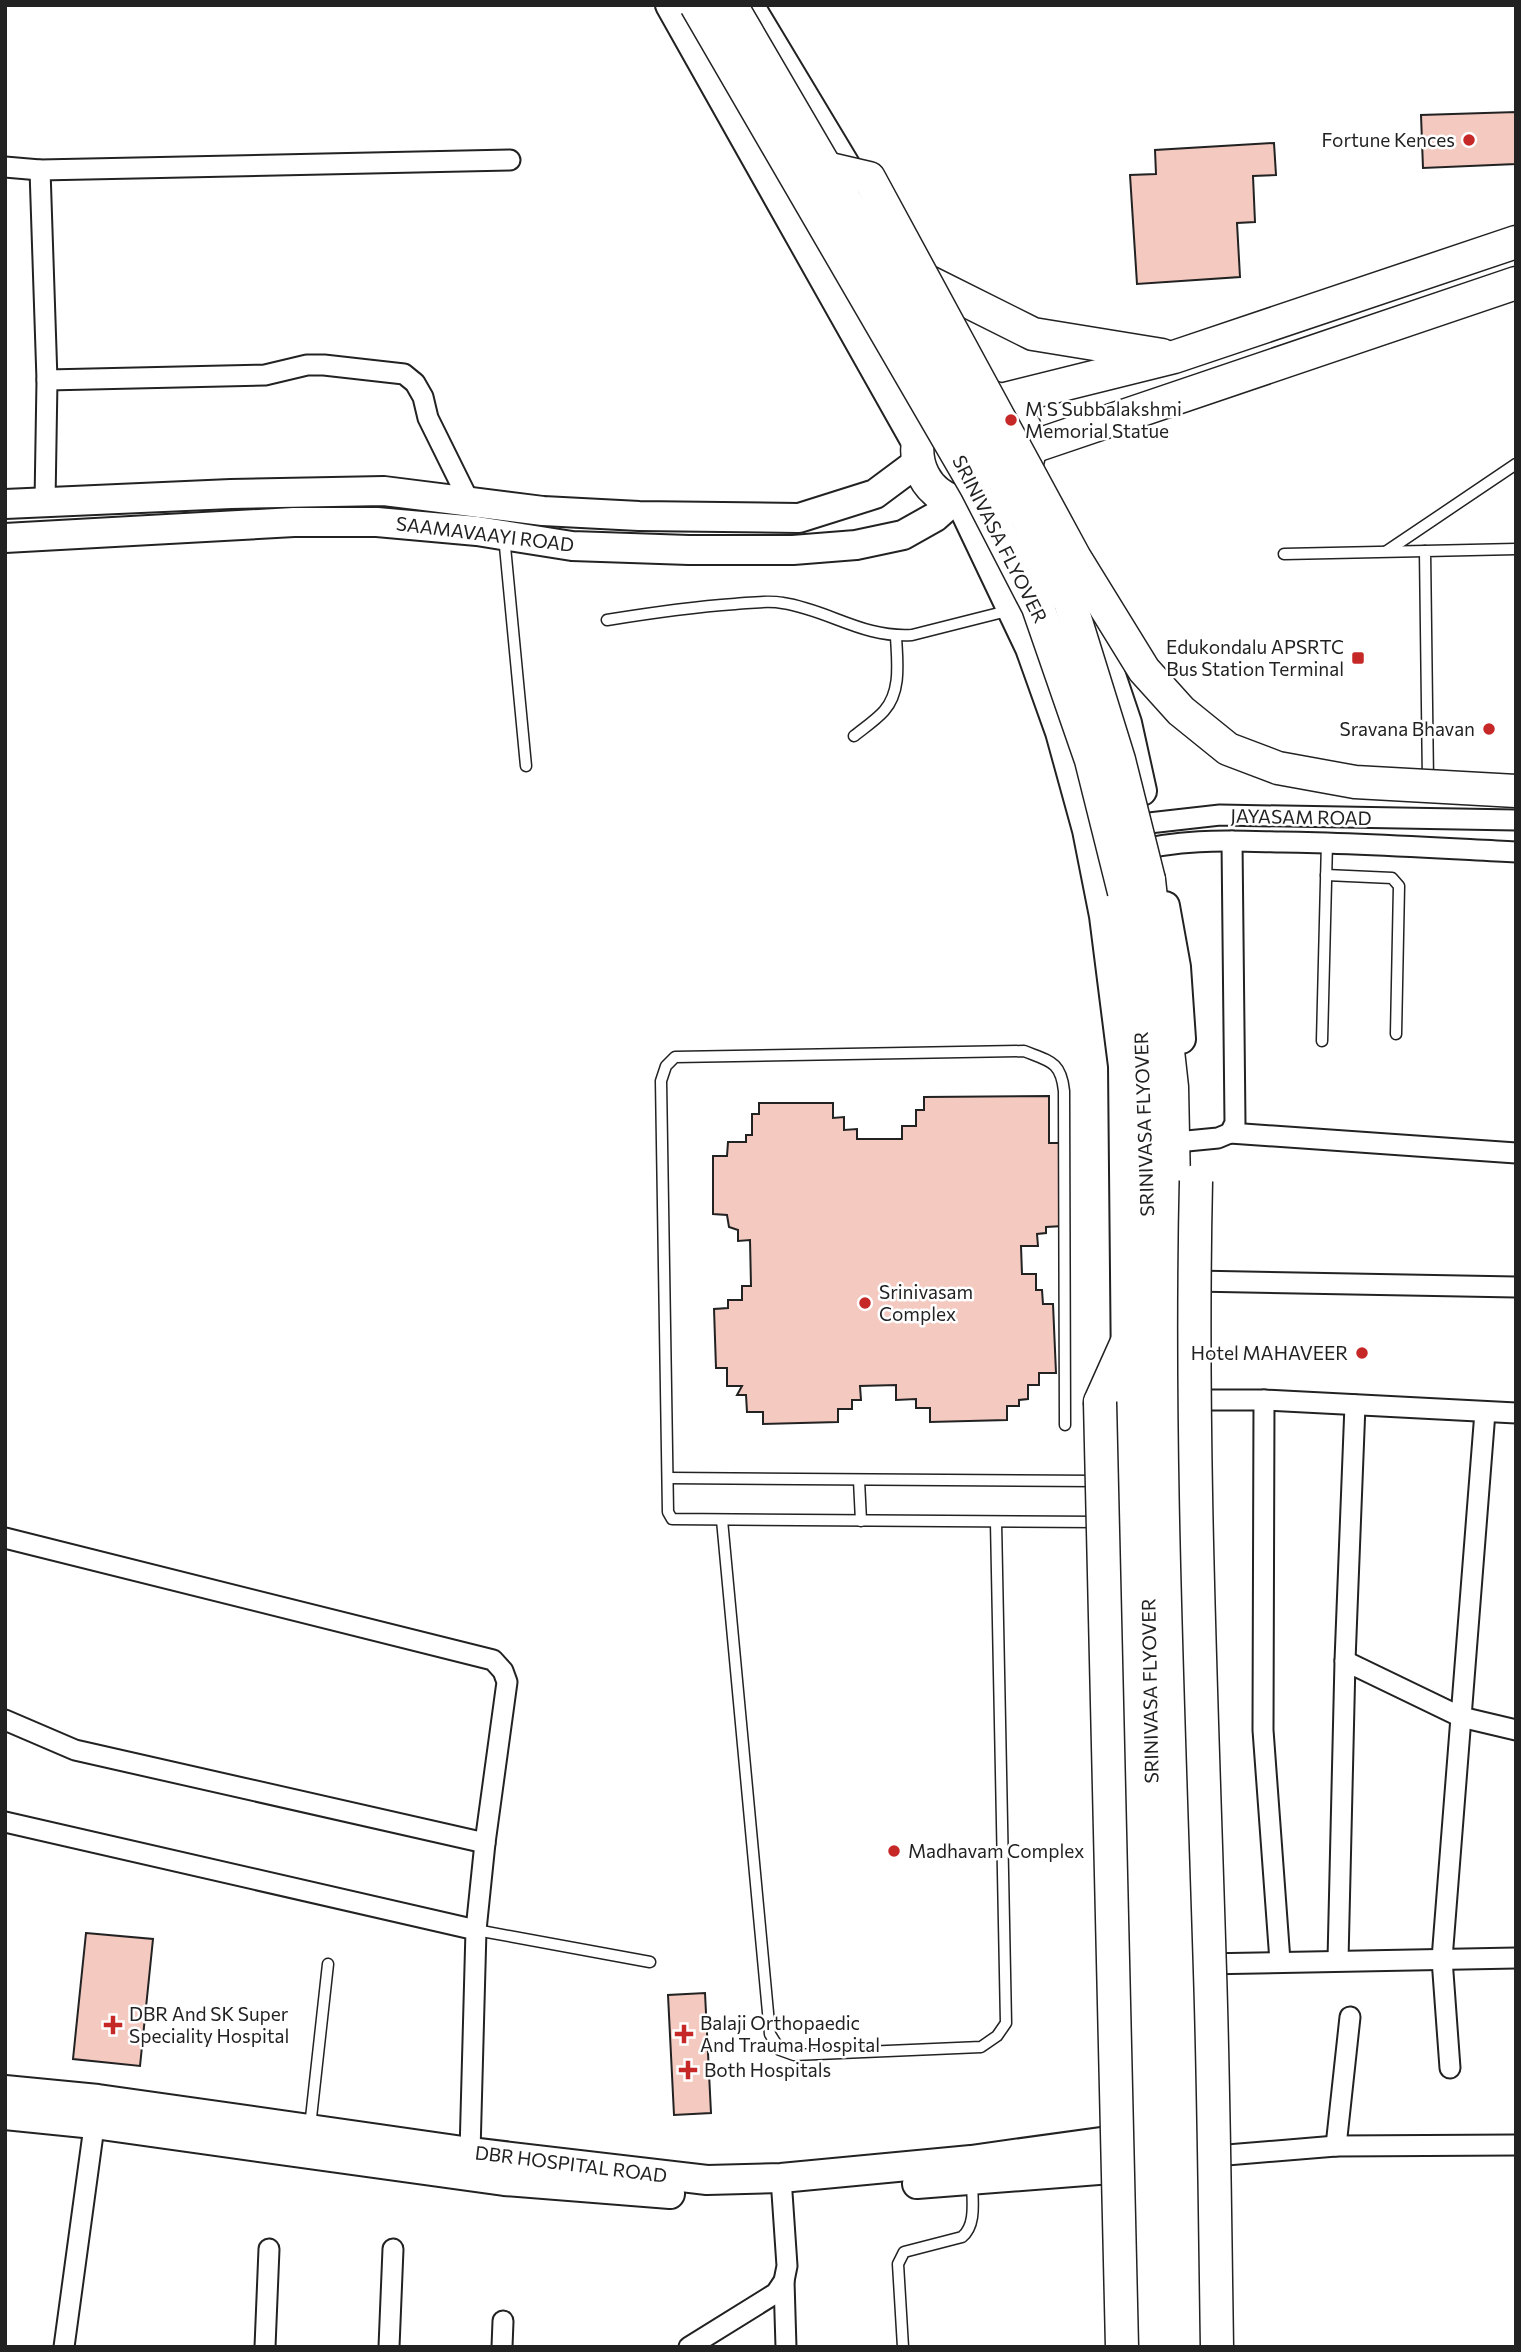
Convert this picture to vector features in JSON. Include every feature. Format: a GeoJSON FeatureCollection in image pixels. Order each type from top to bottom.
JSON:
{"type":"FeatureCollection","features":[{"type":"Feature","properties":{"kind":"main road","name":"SRINIVASA FLYOVER"},"geometry":{"type":"LineString","coordinates":[[696,5],[976,487],[1038,607],[1091,760],[1124,892],[1139,996],[1147,1136],[1147,1481],[1158,2347]]}},
{"type":"Feature","properties":{"kind":"main road","name":"SRINIVASA FLYOVER"},"geometry":{"type":"LineString","coordinates":[[731,5],[1028,519],[1070,602],[1119,760],[1149,880],[1173,1114],[1176,1283],[1173,1397],[1186,2347]]}},
{"type":"Feature","properties":{"kind":"main road"},"geometry":{"type":"LineString","coordinates":[[826,168],[869,178],[1075,558],[1144,670],[1198,726],[1228,749],[1278,768],[1355,782],[1516,791]]}},
{"type":"Feature","properties":{"kind":"main road"},"geometry":{"type":"LineString","coordinates":[[992,397],[1020,417],[1029,439],[1028,456],[1016,485],[1008,493],[986,504],[957,502],[938,493],[925,479],[918,453],[922,426],[932,410],[947,399],[964,393],[992,397],[1174,357],[1516,242]]}},
{"type":"Feature","properties":{"kind":"main road"},"geometry":{"type":"LineString","coordinates":[[910,272],[1033,334],[1174,357]]}},
{"type":"Feature","properties":{"kind":"main road"},"geometry":{"type":"LineString","coordinates":[[1028,456],[1516,283]]}},
{"type":"Feature","properties":{"kind":"main road"},"geometry":{"type":"LineString","coordinates":[[1189,1160],[1194,1280],[1217,2347]]}},
{"type":"Feature","properties":{"kind":"main road"},"geometry":{"type":"LineString","coordinates":[[1122,2347],[1100,1402],[1126,1344]]}},
{"type":"Feature","properties":{"kind":"street"},"geometry":{"type":"LineString","coordinates":[[670,5],[918,453]]}},
{"type":"Feature","properties":{"kind":"street"},"geometry":{"type":"LineString","coordinates":[[749,5],[910,272],[992,397]]}},
{"type":"Feature","properties":{"kind":"street"},"geometry":{"type":"LineString","coordinates":[[5,167],[40,170],[510,160]]}},
{"type":"Feature","properties":{"kind":"street"},"geometry":{"type":"LineString","coordinates":[[40,170],[47,380],[45,502]]}},
{"type":"Feature","properties":{"kind":"street"},"geometry":{"type":"LineString","coordinates":[[47,380],[265,375],[307,365],[404,374],[415,383],[423,397],[428,418],[470,501]]}},
{"type":"Feature","properties":{"kind":"street","name":"SAAMAVAAYI ROAD"},"geometry":{"type":"LineString","coordinates":[[5,504],[231,494],[384,491],[543,511],[639,516],[799,518],[874,494],[918,453]]}},
{"type":"Feature","properties":{"kind":"street"},"geometry":{"type":"LineString","coordinates":[[1028,456],[1083,592],[1127,723],[1176,967],[1189,1160],[1185,1521],[1190,1964],[1201,2347]]}},
{"type":"Feature","properties":{"kind":"street"},"geometry":{"type":"LineString","coordinates":[[957,502],[1030,648],[1059,732],[1091,849],[1104,916],[1123,1066],[1127,1704],[1137,2012],[1136,2347]]}},
{"type":"Feature","properties":{"kind":"street","name":"SAAMAVAAYI ROAD"},"geometry":{"type":"LineString","coordinates":[[5,538],[294,522],[377,522],[572,546],[676,550],[793,550],[856,545],[903,534],[957,502]]}},
{"type":"Feature","properties":{"kind":"street","name":"JAYASAM ROAD"},"geometry":{"type":"LineString","coordinates":[[1091,849],[1220,816],[1516,820]]}},
{"type":"Feature","properties":{"kind":"street","name":"JAYASAM ROAD"},"geometry":{"type":"LineString","coordinates":[[1091,849],[1151,834],[1185,842],[1327,842],[1516,852]]}},
{"type":"Feature","properties":{"kind":"street"},"geometry":{"type":"LineString","coordinates":[[1230,1133],[1235,1124],[1232,841]]}},
{"type":"Feature","properties":{"kind":"street"},"geometry":{"type":"LineString","coordinates":[[1189,1160],[1218,1138],[1230,1133],[1516,1153]]}},
{"type":"Feature","properties":{"kind":"street"},"geometry":{"type":"LineString","coordinates":[[1194,1280],[1516,1287]]}},
{"type":"Feature","properties":{"kind":"street"},"geometry":{"type":"LineString","coordinates":[[1195,1400],[1264,1400],[1516,1413]]}},
{"type":"Feature","properties":{"kind":"street"},"geometry":{"type":"LineString","coordinates":[[1264,1400],[1263,1730],[1280,1961]]}},
{"type":"Feature","properties":{"kind":"street"},"geometry":{"type":"LineString","coordinates":[[1338,1960],[1345,1661],[1355,1405]]}},
{"type":"Feature","properties":{"kind":"street"},"geometry":{"type":"LineString","coordinates":[[1450,2068],[1442,1959],[1485,1412]]}},
{"type":"Feature","properties":{"kind":"street"},"geometry":{"type":"LineString","coordinates":[[5,1538],[493,1660],[503,1671],[507,1682],[476,1930],[470,2152]]}},
{"type":"Feature","properties":{"kind":"street"},"geometry":{"type":"LineString","coordinates":[[1345,1661],[1461,1717],[1516,1730]]}},
{"type":"Feature","properties":{"kind":"street"},"geometry":{"type":"LineString","coordinates":[[5,1720],[75,1750],[485,1843]]}},
{"type":"Feature","properties":{"kind":"street"},"geometry":{"type":"LineString","coordinates":[[5,1822],[476,1930]]}},
{"type":"Feature","properties":{"kind":"street"},"geometry":{"type":"LineString","coordinates":[[1190,1964],[1516,1958]]}},
{"type":"Feature","properties":{"kind":"street"},"geometry":{"type":"LineString","coordinates":[[1336,2146],[1350,2017]]}},
{"type":"Feature","properties":{"kind":"street","name":"DBR HOSPITAL ROAD"},"geometry":{"type":"LineString","coordinates":[[5,2090],[96,2112],[504,2181],[687,2195],[782,2187],[972,2180],[1137,2167]]}},
{"type":"Feature","properties":{"kind":"street"},"geometry":{"type":"LineString","coordinates":[[64,2347],[96,2112]]}},
{"type":"Feature","properties":{"kind":"street","name":"DBR HOSPITAL ROAD"},"geometry":{"type":"LineString","coordinates":[[5,2115],[96,2112],[309,2131],[782,2187],[1138,2137]]}},
{"type":"Feature","properties":{"kind":"street"},"geometry":{"type":"LineString","coordinates":[[1195,2158],[1336,2146],[1516,2145]]}},
{"type":"Feature","properties":{"kind":"street"},"geometry":{"type":"LineString","coordinates":[[782,2187],[788,2266],[784,2281],[786,2347]]}},
{"type":"Feature","properties":{"kind":"street"},"geometry":{"type":"LineString","coordinates":[[265,2347],[269,2249]]}},
{"type":"Feature","properties":{"kind":"street"},"geometry":{"type":"LineString","coordinates":[[388,2347],[393,2249]]}},
{"type":"Feature","properties":{"kind":"street"},"geometry":{"type":"LineString","coordinates":[[689,2347],[775,2293],[784,2281]]}},
{"type":"Feature","properties":{"kind":"street"},"geometry":{"type":"LineString","coordinates":[[502,2347],[503,2321]]}},
{"type":"Feature","properties":{"kind":"lane"},"geometry":{"type":"LineString","coordinates":[[1387,551],[1516,464]]}},
{"type":"Feature","properties":{"kind":"lane"},"geometry":{"type":"LineString","coordinates":[[504,536],[526,766]]}},
{"type":"Feature","properties":{"kind":"lane"},"geometry":{"type":"LineString","coordinates":[[1284,554],[1516,549]]}},
{"type":"Feature","properties":{"kind":"lane"},"geometry":{"type":"LineString","coordinates":[[1425,551],[1428,783],[1516,782]]}},
{"type":"Feature","properties":{"kind":"lane"},"geometry":{"type":"LineString","coordinates":[[607,620],[688,607],[783,603],[864,630],[896,636],[912,635],[1011,610]]}},
{"type":"Feature","properties":{"kind":"lane"},"geometry":{"type":"LineString","coordinates":[[855,736],[885,710],[893,698],[897,681],[896,636]]}},
{"type":"Feature","properties":{"kind":"lane"},"geometry":{"type":"LineString","coordinates":[[1322,1041],[1327,842]]}},
{"type":"Feature","properties":{"kind":"lane"},"geometry":{"type":"LineString","coordinates":[[1326,875],[1392,878],[1399,886],[1396,1034]]}},
{"type":"Feature","properties":{"kind":"lane"},"geometry":{"type":"LineString","coordinates":[[1065,1425],[1064,1091],[1062,1077],[1055,1063],[1024,1051],[675,1057],[666,1066],[661,1081],[668,1512],[673,1519],[1127,1522]]}},
{"type":"Feature","properties":{"kind":"lane"},"geometry":{"type":"LineString","coordinates":[[668,1478],[1127,1481]]}},
{"type":"Feature","properties":{"kind":"lane"},"geometry":{"type":"LineString","coordinates":[[859,1479],[861,1521]]}},
{"type":"Feature","properties":{"kind":"lane"},"geometry":{"type":"LineString","coordinates":[[722,1520],[770,2034],[780,2050],[794,2055],[981,2047],[997,2036],[1006,2023],[996,1522]]}},
{"type":"Feature","properties":{"kind":"lane"},"geometry":{"type":"LineString","coordinates":[[476,1930],[650,1962]]}},
{"type":"Feature","properties":{"kind":"lane"},"geometry":{"type":"LineString","coordinates":[[309,2131],[328,1964]]}},
{"type":"Feature","properties":{"kind":"lane"},"geometry":{"type":"LineString","coordinates":[[903,2347],[898,2264],[900,2257],[904,2252],[962,2237],[969,2232],[972,2224],[972,2180]]}},
{"type":"Feature","properties":{"kind":"building","name":"Fortune Kences"},"geometry":{"type":"Polygon","coordinates":[[[1516,112],[1516,164],[1423,168],[1421,115],[1516,112]]]}},
{"type":"Feature","properties":{"kind":"building"},"geometry":{"type":"Polygon","coordinates":[[[1274,143],[1276,175],[1253,176],[1255,222],[1237,223],[1240,277],[1137,284],[1130,175],[1156,174],[1155,150],[1274,143]]]}},
{"type":"Feature","properties":{"kind":"building"},"geometry":{"type":"Polygon","coordinates":[[[1049,1096],[1049,1143],[1062,1143],[1063,1226],[1046,1227],[1046,1233],[1037,1234],[1038,1246],[1021,1246],[1022,1274],[1036,1274],[1036,1290],[1042,1290],[1043,1304],[1053,1304],[1056,1373],[1039,1373],[1039,1385],[1028,1385],[1028,1399],[1019,1400],[1019,1406],[1007,1406],[1007,1420],[930,1422],[930,1408],[916,1408],[916,1399],[896,1400],[896,1385],[860,1386],[861,1400],[852,1400],[852,1409],[838,1409],[838,1422],[763,1424],[763,1412],[747,1412],[746,1395],[737,1395],[742,1386],[727,1386],[727,1368],[716,1368],[714,1309],[728,1308],[728,1300],[742,1300],[742,1286],[751,1286],[750,1240],[738,1241],[738,1230],[729,1227],[727,1215],[713,1214],[713,1156],[727,1156],[728,1142],[746,1142],[746,1135],[752,1135],[752,1114],[759,1114],[759,1103],[833,1103],[833,1118],[844,1117],[844,1130],[857,1129],[857,1139],[902,1139],[902,1126],[916,1126],[916,1110],[924,1110],[924,1097],[1049,1096]]]}},
{"type":"Feature","properties":{"kind":"building"},"geometry":{"type":"Polygon","coordinates":[[[86,1933],[153,1939],[140,2066],[73,2059],[86,1933]]]}},
{"type":"Feature","properties":{"kind":"building"},"geometry":{"type":"Polygon","coordinates":[[[705,1993],[711,2113],[674,2115],[668,1995],[705,1993]]]}},
{"type":"Feature","properties":{"kind":"place","name":"Fortune Kences"},"geometry":{"type":"Point","coordinates":[1469,140]}},
{"type":"Feature","properties":{"kind":"place","name":"M S Subbalakshmi Memorial Statue"},"geometry":{"type":"Point","coordinates":[1011,420]}},
{"type":"Feature","properties":{"kind":"place","name":"Edukondalu APSRTC Bus Station Terminal"},"geometry":{"type":"Point","coordinates":[1358,658]}},
{"type":"Feature","properties":{"kind":"place","name":"Sravana Bhavan"},"geometry":{"type":"Point","coordinates":[1489,729]}},
{"type":"Feature","properties":{"kind":"place","name":"Srinivasam Complex"},"geometry":{"type":"Point","coordinates":[865,1303]}},
{"type":"Feature","properties":{"kind":"place","name":"Hotel MAHAVEER"},"geometry":{"type":"Point","coordinates":[1362,1353]}},
{"type":"Feature","properties":{"kind":"place","name":"Madhavam Complex"},"geometry":{"type":"Point","coordinates":[894,1851]}},
{"type":"Feature","properties":{"kind":"place","name":"DBR And SK Super Speciality Hospital"},"geometry":{"type":"Point","coordinates":[113,2025]}},
{"type":"Feature","properties":{"kind":"place","name":"Balaji Orthopaedic And Trauma Hospital"},"geometry":{"type":"Point","coordinates":[684,2034]}},
{"type":"Feature","properties":{"kind":"place","name":"Both Hospitals"},"geometry":{"type":"Point","coordinates":[688,2070]}}]}
